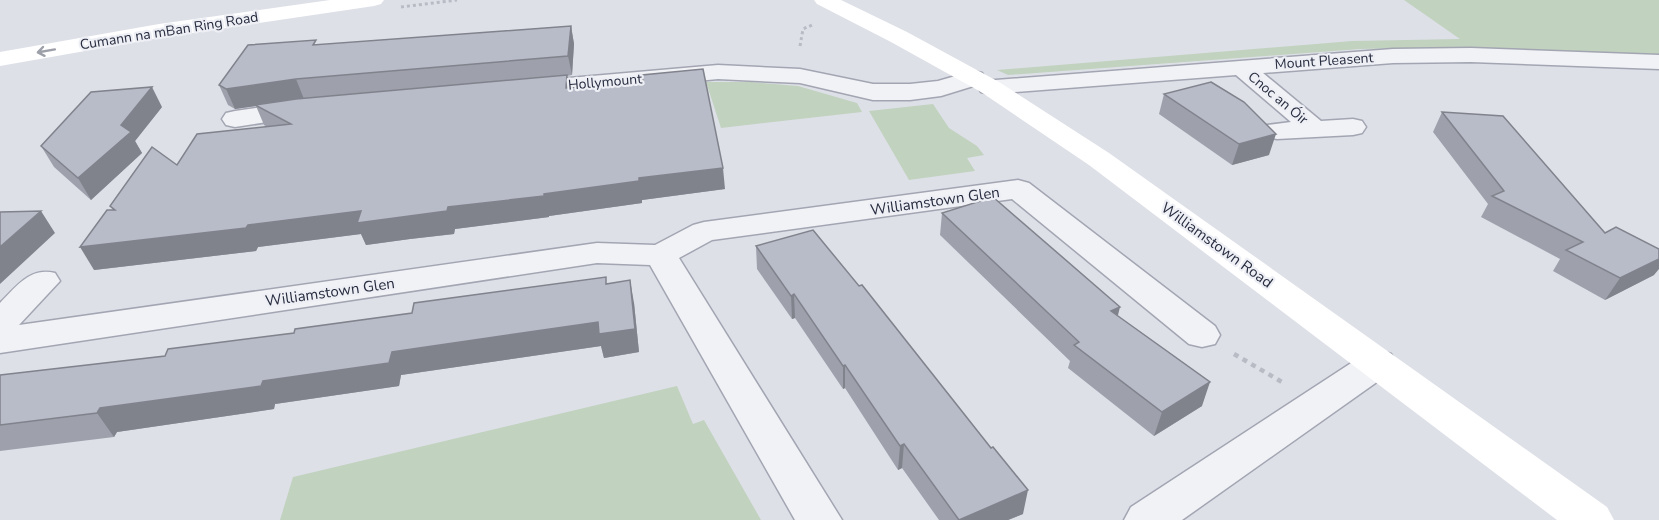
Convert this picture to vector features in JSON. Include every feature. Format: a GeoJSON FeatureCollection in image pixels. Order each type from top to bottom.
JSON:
{"type":"FeatureCollection","features":[{"type":"Feature","properties":{"kind":"street","name":"Cumann na mBan Ring Road"},"geometry":{"type":"LineString","coordinates":[[0,43],[260,0]]}},
{"type":"Feature","properties":{"kind":"street","name":"Cumann na mBan Ring Road"},"geometry":{"type":"LineString","coordinates":[[0,59],[159,31],[374,0]]}},
{"type":"Feature","properties":{"kind":"street","name":"Williamstown Road"},"geometry":{"type":"LineString","coordinates":[[824,0],[981,82],[1099,159],[1591,520]]}},
{"type":"Feature","properties":{"kind":"street","name":"Mount Pleasent"},"geometry":{"type":"LineString","coordinates":[[981,82],[1241,67],[1350,58],[1430,55],[1659,62]]}},
{"type":"Feature","properties":{"kind":"street","name":"Cnoc an Óir"},"geometry":{"type":"LineString","coordinates":[[1241,67],[1315,129]]}},
{"type":"Feature","properties":{"kind":"street","name":"Hollymount"},"geometry":{"type":"LineString","coordinates":[[505,91],[718,72],[800,76],[873,92],[910,92],[981,82]]}},
{"type":"Feature","properties":{"kind":"street"},"geometry":{"type":"LineString","coordinates":[[235,119],[327,107]]}},
{"type":"Feature","properties":{"kind":"street","name":"Cnoc an Óir"},"geometry":{"type":"LineString","coordinates":[[1277,131],[1353,127]]}},
{"type":"Feature","properties":{"kind":"street","name":"Williamstown Glen"},"geometry":{"type":"LineString","coordinates":[[0,340],[597,253],[661,255],[704,232],[1018,189],[1202,335]]}},
{"type":"Feature","properties":{"kind":"street"},"geometry":{"type":"LineString","coordinates":[[661,255],[819,520]]}},
{"type":"Feature","properties":{"kind":"street"},"geometry":{"type":"LineString","coordinates":[[0,323],[43,281]]}},
{"type":"Feature","properties":{"kind":"street"},"geometry":{"type":"LineString","coordinates":[[1147,520],[1378,363]]}},
{"type":"Feature","properties":{"kind":"path"},"geometry":{"type":"LineString","coordinates":[[800,46],[803,29],[812,24]]}},
{"type":"Feature","properties":{"kind":"path"},"geometry":{"type":"LineString","coordinates":[[1202,335],[1319,403]]}},
{"type":"Feature","properties":{"kind":"green space"},"geometry":{"type":"Polygon","coordinates":[[[1404,0],[1659,0],[1659,55],[1469,47],[1360,49],[1008,75],[997,70],[1352,41],[1460,39],[1404,0]]]}},
{"type":"Feature","properties":{"kind":"green space"},"geometry":{"type":"Polygon","coordinates":[[[706,82],[751,82],[798,86],[857,103],[862,112],[721,128],[706,82]]]}},
{"type":"Feature","properties":{"kind":"green space"},"geometry":{"type":"Polygon","coordinates":[[[933,104],[949,128],[977,146],[984,155],[967,158],[975,171],[909,180],[869,111],[933,104]]]}},
{"type":"Feature","properties":{"kind":"green space"},"geometry":{"type":"Polygon","coordinates":[[[677,386],[693,424],[704,420],[761,520],[280,520],[293,477],[677,386]]]}},
{"type":"Feature","properties":{"kind":"building"},"geometry":{"type":"Polygon","coordinates":[[[571,26],[568,56],[296,79],[226,89],[219,85],[248,45],[316,40],[313,45],[571,26]]]}},
{"type":"Feature","properties":{"kind":"building"},"geometry":{"type":"Polygon","coordinates":[[[703,69],[723,168],[639,178],[639,181],[544,194],[544,196],[448,207],[447,211],[357,223],[361,211],[248,225],[246,228],[80,247],[107,210],[115,210],[110,206],[152,147],[177,165],[197,134],[291,124],[255,105],[296,99],[567,75],[566,88],[643,81],[642,75],[703,69]]]}},
{"type":"Feature","properties":{"kind":"building"},"geometry":{"type":"Polygon","coordinates":[[[1211,82],[1244,102],[1276,134],[1239,144],[1164,94],[1211,82]]]}},
{"type":"Feature","properties":{"kind":"building"},"geometry":{"type":"Polygon","coordinates":[[[152,87],[121,125],[131,132],[78,178],[41,146],[91,92],[152,87]]]}},
{"type":"Feature","properties":{"kind":"building"},"geometry":{"type":"Polygon","coordinates":[[[1442,112],[1503,116],[1605,233],[1616,227],[1659,249],[1659,259],[1620,278],[1566,250],[1583,242],[1492,196],[1504,191],[1442,112]]]}},
{"type":"Feature","properties":{"kind":"building"},"geometry":{"type":"Polygon","coordinates":[[[993,197],[1120,307],[1111,311],[1210,382],[1162,412],[1074,345],[1079,342],[942,213],[993,197]]]}},
{"type":"Feature","properties":{"kind":"building"},"geometry":{"type":"Polygon","coordinates":[[[41,211],[0,247],[0,212],[41,211]]]}},
{"type":"Feature","properties":{"kind":"building"},"geometry":{"type":"Polygon","coordinates":[[[813,230],[859,286],[862,285],[991,448],[993,447],[1028,490],[959,520],[904,444],[900,446],[794,294],[791,296],[756,246],[813,230]]]}},
{"type":"Feature","properties":{"kind":"building"},"geometry":{"type":"Polygon","coordinates":[[[606,277],[606,284],[630,280],[635,329],[599,334],[598,322],[392,352],[389,363],[263,381],[261,386],[100,408],[97,413],[0,425],[0,375],[165,356],[168,349],[294,333],[295,329],[412,313],[414,303],[606,277]]]}}]}
